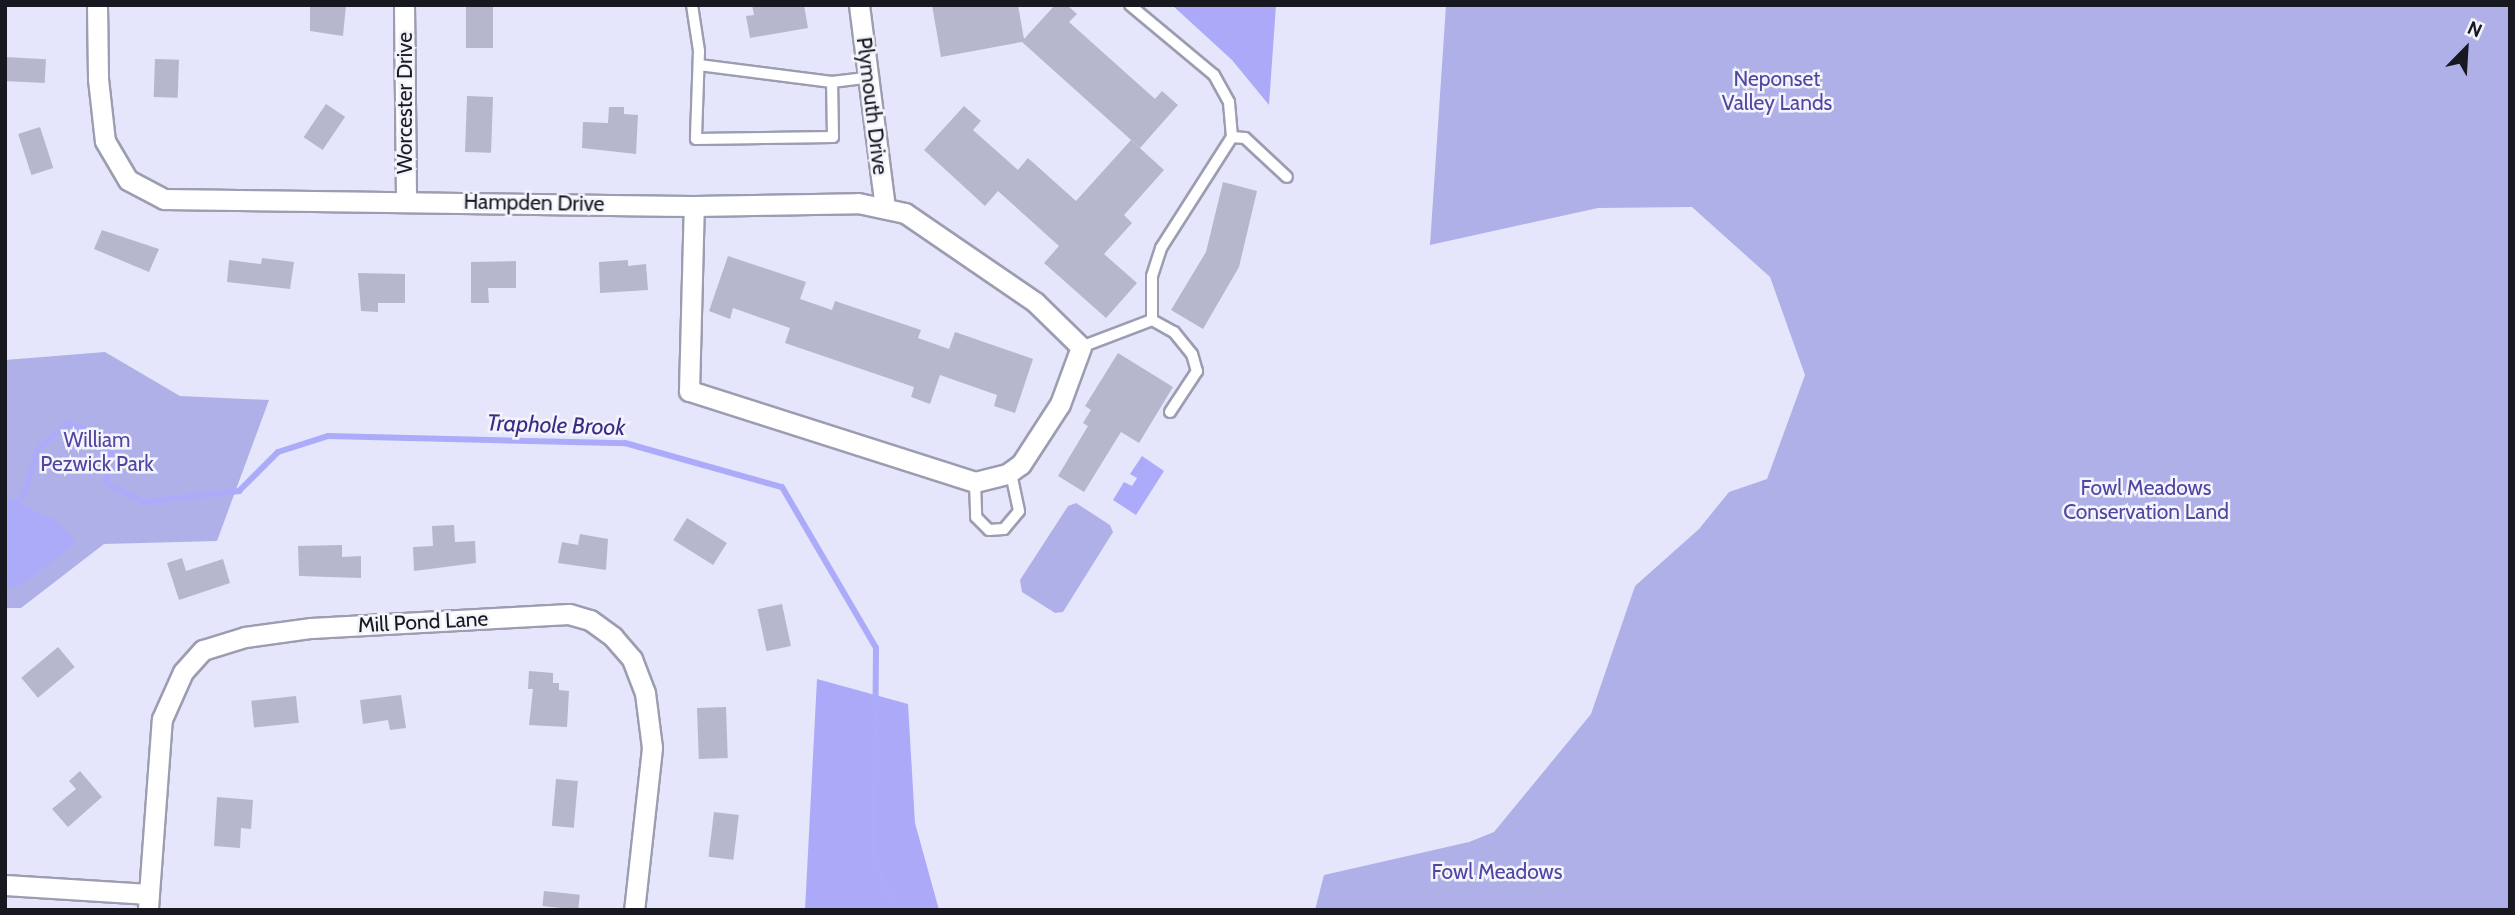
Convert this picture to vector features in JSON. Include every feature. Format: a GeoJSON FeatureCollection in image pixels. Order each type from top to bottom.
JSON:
{"type":"FeatureCollection","features":[{"type":"Feature","properties":{"kind":"street","name":"Hampden Drive"},"geometry":{"type":"LineString","coordinates":[[97,5],[102,129],[114,162],[138,188],[180,202],[406,200],[694,206],[858,203],[905,213],[1035,302],[1082,347]]}},
{"type":"Feature","properties":{"kind":"street","name":"Worcester Drive"},"geometry":{"type":"LineString","coordinates":[[404,5],[406,200]]}},
{"type":"Feature","properties":{"kind":"street","name":"Plymouth Drive"},"geometry":{"type":"LineString","coordinates":[[859,5],[871,77],[885,208]]}},
{"type":"Feature","properties":{"kind":"street"},"geometry":{"type":"LineString","coordinates":[[694,206],[690,391],[975,482],[1011,472],[1021,464],[1060,404],[1082,347]]}},
{"type":"Feature","properties":{"kind":"street","name":"Mill Pond Lane"},"geometry":{"type":"LineString","coordinates":[[148,902],[162,719],[183,672],[203,650],[245,637],[311,628],[569,614],[590,620],[613,637],[632,659],[645,693],[652,748],[634,910]]}},
{"type":"Feature","properties":{"kind":"street"},"geometry":{"type":"LineString","coordinates":[[5,884],[148,902]]}},
{"type":"Feature","properties":{"kind":"lane"},"geometry":{"type":"LineString","coordinates":[[692,5],[699,65],[696,139],[833,137],[832,82]]}},
{"type":"Feature","properties":{"kind":"lane"},"geometry":{"type":"LineString","coordinates":[[1130,5],[1214,75],[1229,102],[1232,137],[1161,248],[1152,276],[1152,320]]}},
{"type":"Feature","properties":{"kind":"lane"},"geometry":{"type":"LineString","coordinates":[[699,65],[832,82],[871,77]]}},
{"type":"Feature","properties":{"kind":"lane"},"geometry":{"type":"LineString","coordinates":[[1232,137],[1245,138],[1287,177]]}},
{"type":"Feature","properties":{"kind":"lane"},"geometry":{"type":"LineString","coordinates":[[1082,347],[1152,320],[1174,332],[1192,354],[1197,371],[1170,412]]}},
{"type":"Feature","properties":{"kind":"lane"},"geometry":{"type":"LineString","coordinates":[[975,482],[976,517],[989,530],[1004,529],[1019,511],[1011,472]]}},
{"type":"Feature","properties":{"kind":"green space","name":"Fowl Meadows Conservation Land"},"geometry":{"type":"Polygon","coordinates":[[[1446,5],[2510,5],[2510,910],[1315,910],[1324,875],[1469,842],[1494,832],[1591,714],[1635,586],[1699,529],[1729,492],[1767,479],[1805,375],[1770,277],[1692,207],[1598,208],[1430,245],[1446,5]]]}},
{"type":"Feature","properties":{"kind":"green space","name":"William Pezwick Park"},"geometry":{"type":"Polygon","coordinates":[[[105,352],[180,396],[269,400],[217,541],[104,544],[21,608],[5,608],[5,360],[105,352]]]}},
{"type":"Feature","properties":{"kind":"green space"},"geometry":{"type":"Polygon","coordinates":[[[1076,503],[1110,525],[1113,532],[1063,612],[1055,613],[1022,592],[1020,580],[1068,506],[1076,503]]]}},
{"type":"Feature","properties":{"kind":"shaded area"},"geometry":{"type":"Polygon","coordinates":[[[1172,5],[1276,5],[1269,105],[1232,60],[1172,5]]]}},
{"type":"Feature","properties":{"kind":"shaded area"},"geometry":{"type":"Polygon","coordinates":[[[1142,456],[1164,471],[1136,515],[1113,500],[1124,482],[1132,486],[1137,478],[1130,474],[1142,456]]]}},
{"type":"Feature","properties":{"kind":"shaded area"},"geometry":{"type":"Polygon","coordinates":[[[5,496],[59,522],[76,543],[21,585],[5,588],[5,496]]]}},
{"type":"Feature","properties":{"kind":"shaded area"},"geometry":{"type":"Polygon","coordinates":[[[817,679],[908,704],[915,823],[939,910],[805,910],[817,679]]]}},
{"type":"Feature","properties":{"kind":"building"},"geometry":{"type":"Polygon","coordinates":[[[310,5],[346,5],[343,36],[310,31],[310,5]]]}},
{"type":"Feature","properties":{"kind":"building"},"geometry":{"type":"Polygon","coordinates":[[[466,5],[493,5],[493,48],[466,48],[466,5]]]}},
{"type":"Feature","properties":{"kind":"building"},"geometry":{"type":"Polygon","coordinates":[[[752,5],[804,5],[808,28],[750,38],[746,16],[754,15],[752,5]]]}},
{"type":"Feature","properties":{"kind":"building"},"geometry":{"type":"Polygon","coordinates":[[[932,5],[1018,5],[1024,39],[1055,5],[1067,5],[1077,14],[1069,22],[1155,99],[1162,91],[1178,105],[1140,148],[1022,42],[941,57],[932,5]]]}},
{"type":"Feature","properties":{"kind":"building"},"geometry":{"type":"Polygon","coordinates":[[[5,57],[46,59],[45,83],[5,81],[5,57]]]}},
{"type":"Feature","properties":{"kind":"building"},"geometry":{"type":"Polygon","coordinates":[[[155,59],[179,60],[178,98],[154,97],[155,59]]]}},
{"type":"Feature","properties":{"kind":"building"},"geometry":{"type":"Polygon","coordinates":[[[467,96],[493,97],[491,153],[465,152],[467,96]]]}},
{"type":"Feature","properties":{"kind":"building"},"geometry":{"type":"Polygon","coordinates":[[[326,104],[345,117],[323,150],[304,137],[326,104]]]}},
{"type":"Feature","properties":{"kind":"building"},"geometry":{"type":"Polygon","coordinates":[[[964,106],[981,121],[973,130],[1018,170],[1028,158],[1076,201],[1131,140],[1164,170],[1124,215],[1132,223],[1104,254],[1137,283],[1106,318],[1044,263],[1059,246],[998,191],[985,206],[924,150],[964,106]]]}},
{"type":"Feature","properties":{"kind":"building"},"geometry":{"type":"Polygon","coordinates":[[[609,107],[624,107],[624,114],[638,115],[636,154],[582,148],[583,122],[608,123],[609,107]]]}},
{"type":"Feature","properties":{"kind":"building"},"geometry":{"type":"Polygon","coordinates":[[[40,127],[53,168],[31,175],[18,134],[40,127]]]}},
{"type":"Feature","properties":{"kind":"building"},"geometry":{"type":"Polygon","coordinates":[[[1223,182],[1257,191],[1239,267],[1203,329],[1171,310],[1206,252],[1223,182]]]}},
{"type":"Feature","properties":{"kind":"building"},"geometry":{"type":"Polygon","coordinates":[[[102,230],[159,249],[149,272],[94,249],[102,230]]]}},
{"type":"Feature","properties":{"kind":"building"},"geometry":{"type":"Polygon","coordinates":[[[728,256],[806,282],[800,299],[832,310],[835,301],[921,330],[918,338],[949,349],[955,332],[1033,359],[1015,413],[994,406],[997,395],[940,375],[930,404],[911,397],[914,387],[785,343],[790,328],[733,308],[730,319],[709,311],[728,256]]]}},
{"type":"Feature","properties":{"kind":"building"},"geometry":{"type":"Polygon","coordinates":[[[262,258],[294,262],[290,289],[227,282],[229,260],[261,264],[262,258]]]}},
{"type":"Feature","properties":{"kind":"building"},"geometry":{"type":"Polygon","coordinates":[[[628,260],[628,266],[646,264],[648,290],[600,293],[599,262],[628,260]]]}},
{"type":"Feature","properties":{"kind":"building"},"geometry":{"type":"Polygon","coordinates":[[[516,261],[516,288],[488,288],[489,303],[471,303],[471,262],[516,261]]]}},
{"type":"Feature","properties":{"kind":"building"},"geometry":{"type":"Polygon","coordinates":[[[358,273],[405,274],[405,303],[378,303],[378,312],[361,311],[358,273]]]}},
{"type":"Feature","properties":{"kind":"building"},"geometry":{"type":"Polygon","coordinates":[[[1118,353],[1173,387],[1139,443],[1121,432],[1084,492],[1058,476],[1088,426],[1083,423],[1091,410],[1085,406],[1118,353]]]}},
{"type":"Feature","properties":{"kind":"building"},"geometry":{"type":"Polygon","coordinates":[[[687,518],[727,543],[713,565],[673,540],[687,518]]]}},
{"type":"Feature","properties":{"kind":"building"},"geometry":{"type":"Polygon","coordinates":[[[454,525],[455,542],[475,541],[476,563],[414,571],[413,547],[433,546],[432,526],[454,525]]]}},
{"type":"Feature","properties":{"kind":"building"},"geometry":{"type":"Polygon","coordinates":[[[580,534],[608,539],[606,570],[558,563],[562,542],[578,545],[580,534]]]}},
{"type":"Feature","properties":{"kind":"building"},"geometry":{"type":"Polygon","coordinates":[[[342,545],[342,557],[361,556],[361,578],[299,576],[298,546],[342,545]]]}},
{"type":"Feature","properties":{"kind":"building"},"geometry":{"type":"Polygon","coordinates":[[[182,558],[186,571],[223,559],[230,583],[179,600],[167,563],[182,558]]]}},
{"type":"Feature","properties":{"kind":"building"},"geometry":{"type":"Polygon","coordinates":[[[782,604],[791,646],[766,651],[758,609],[782,604]]]}},
{"type":"Feature","properties":{"kind":"building"},"geometry":{"type":"Polygon","coordinates":[[[58,647],[75,667],[38,698],[21,678],[58,647]]]}},
{"type":"Feature","properties":{"kind":"building"},"geometry":{"type":"Polygon","coordinates":[[[529,671],[553,673],[553,683],[559,683],[559,690],[569,691],[567,727],[529,725],[533,689],[528,689],[529,671]]]}},
{"type":"Feature","properties":{"kind":"building"},"geometry":{"type":"Polygon","coordinates":[[[401,695],[406,728],[390,730],[388,720],[363,724],[360,700],[401,695]]]}},
{"type":"Feature","properties":{"kind":"building"},"geometry":{"type":"Polygon","coordinates":[[[296,696],[299,723],[254,728],[251,701],[296,696]]]}},
{"type":"Feature","properties":{"kind":"building"},"geometry":{"type":"Polygon","coordinates":[[[726,707],[728,758],[699,759],[697,708],[726,707]]]}},
{"type":"Feature","properties":{"kind":"building"},"geometry":{"type":"Polygon","coordinates":[[[80,771],[102,797],[68,827],[52,809],[76,789],[69,781],[80,771]]]}},
{"type":"Feature","properties":{"kind":"building"},"geometry":{"type":"Polygon","coordinates":[[[556,779],[578,781],[574,828],[552,826],[556,779]]]}},
{"type":"Feature","properties":{"kind":"building"},"geometry":{"type":"Polygon","coordinates":[[[217,797],[253,800],[251,829],[241,828],[240,848],[214,846],[217,797]]]}},
{"type":"Feature","properties":{"kind":"building"},"geometry":{"type":"Polygon","coordinates":[[[714,812],[739,815],[733,860],[709,857],[714,812]]]}},
{"type":"Feature","properties":{"kind":"building"},"geometry":{"type":"Polygon","coordinates":[[[544,891],[580,895],[578,910],[542,906],[544,891]]]}},
{"type":"Feature","properties":{"kind":"waterway","name":"Traphole Brook"},"geometry":{"type":"LineString","coordinates":[[5,517],[25,493],[37,450],[67,424],[113,436],[106,483],[143,502],[239,491],[278,452],[328,436],[625,443],[782,487],[876,648],[874,858],[895,910]]}},
{"type":"Feature","properties":{"kind":"park label","name":"Neponset Valley Lands"},"geometry":{"type":"Point","coordinates":[1777,91]}},
{"type":"Feature","properties":{"kind":"park label","name":"Fowl Meadows"},"geometry":{"type":"Point","coordinates":[1497,872]}}]}
